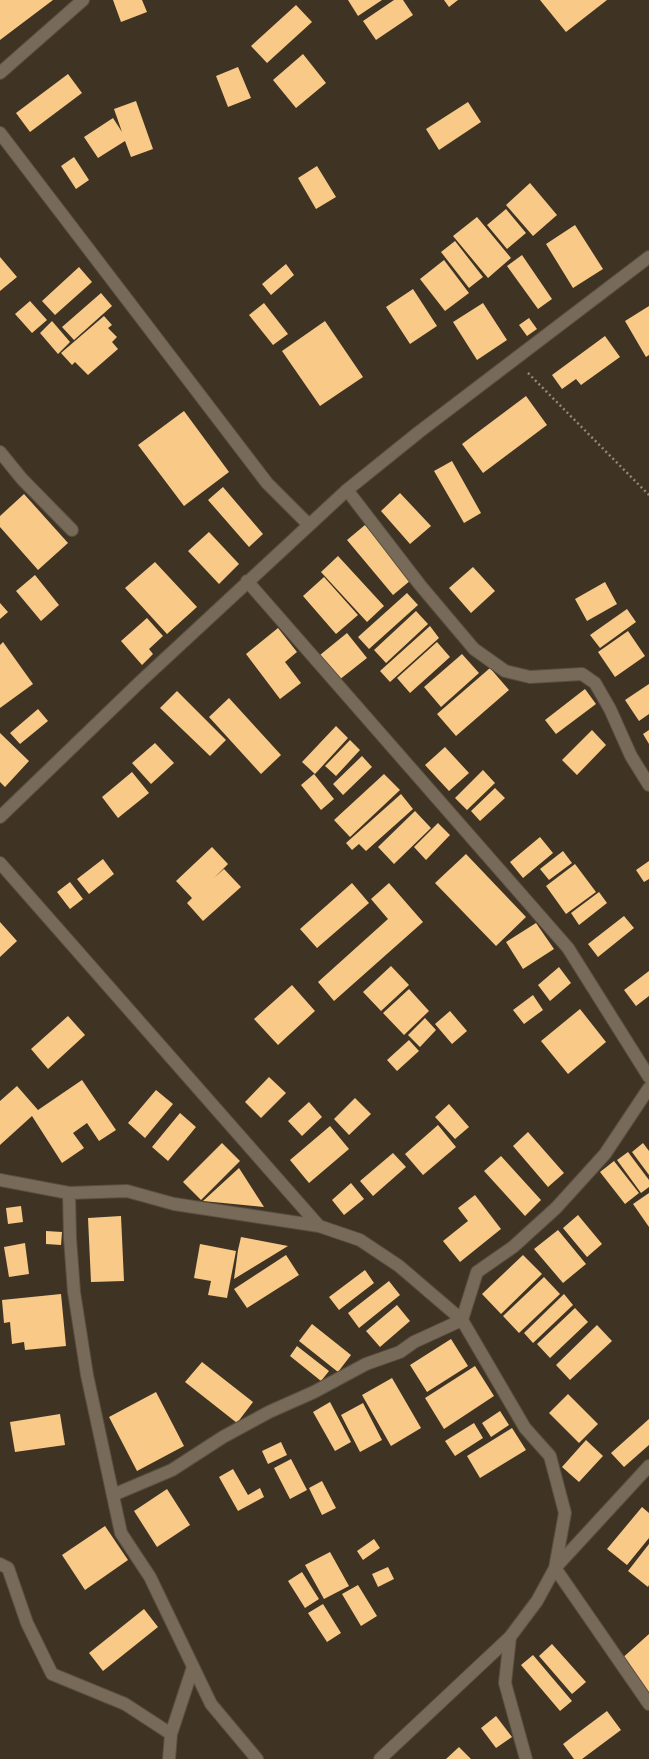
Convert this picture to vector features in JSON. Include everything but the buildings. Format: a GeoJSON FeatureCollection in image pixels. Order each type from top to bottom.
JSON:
{"type":"FeatureCollection","features":[{"type":"Feature","properties":{"kind":"street"},"geometry":{"type":"LineString","coordinates":[[0,73],[83,0]]}},
{"type":"Feature","properties":{"kind":"street"},"geometry":{"type":"LineString","coordinates":[[0,133],[267,483],[308,524]]}},
{"type":"Feature","properties":{"kind":"street"},"geometry":{"type":"LineString","coordinates":[[0,817],[247,581],[347,490],[419,432],[649,257]]}},
{"type":"Feature","properties":{"kind":"street"},"geometry":{"type":"LineString","coordinates":[[0,452],[22,479],[72,530]]}},
{"type":"Feature","properties":{"kind":"street"},"geometry":{"type":"LineString","coordinates":[[347,490],[420,586],[474,649],[505,671],[530,677],[582,674],[595,683],[610,709],[631,756],[649,785]]}},
{"type":"Feature","properties":{"kind":"street"},"geometry":{"type":"LineString","coordinates":[[247,581],[568,948],[649,1077]]}},
{"type":"Feature","properties":{"kind":"street"},"geometry":{"type":"LineString","coordinates":[[0,863],[319,1226]]}},
{"type":"Feature","properties":{"kind":"street"},"geometry":{"type":"LineString","coordinates":[[113,1495],[172,1470],[224,1437],[269,1412],[314,1392],[366,1364],[400,1352],[414,1342],[462,1320],[477,1272],[513,1247],[556,1208],[605,1154],[649,1088]]}},
{"type":"Feature","properties":{"kind":"street"},"geometry":{"type":"LineString","coordinates":[[0,1180],[69,1193],[127,1191],[174,1204],[319,1226],[360,1240],[399,1266],[462,1320],[525,1428],[550,1456],[565,1513],[555,1568],[649,1704]]}},
{"type":"Feature","properties":{"kind":"street"},"geometry":{"type":"LineString","coordinates":[[69,1193],[70,1238],[74,1292],[87,1375],[121,1533],[150,1578],[211,1704],[257,1759]]}},
{"type":"Feature","properties":{"kind":"street"},"geometry":{"type":"LineString","coordinates":[[380,1759],[510,1637],[537,1602],[555,1568],[649,1466]]}},
{"type":"Feature","properties":{"kind":"street"},"geometry":{"type":"LineString","coordinates":[[0,1564],[8,1568],[27,1622],[52,1674],[125,1704],[171,1734]]}},
{"type":"Feature","properties":{"kind":"street"},"geometry":{"type":"LineString","coordinates":[[510,1637],[505,1683],[526,1759]]}},
{"type":"Feature","properties":{"kind":"street"},"geometry":{"type":"LineString","coordinates":[[169,1759],[171,1734],[193,1667]]}},
{"type":"Feature","properties":{"kind":"path"},"geometry":{"type":"LineString","coordinates":[[514,360],[649,495]]}}]}
